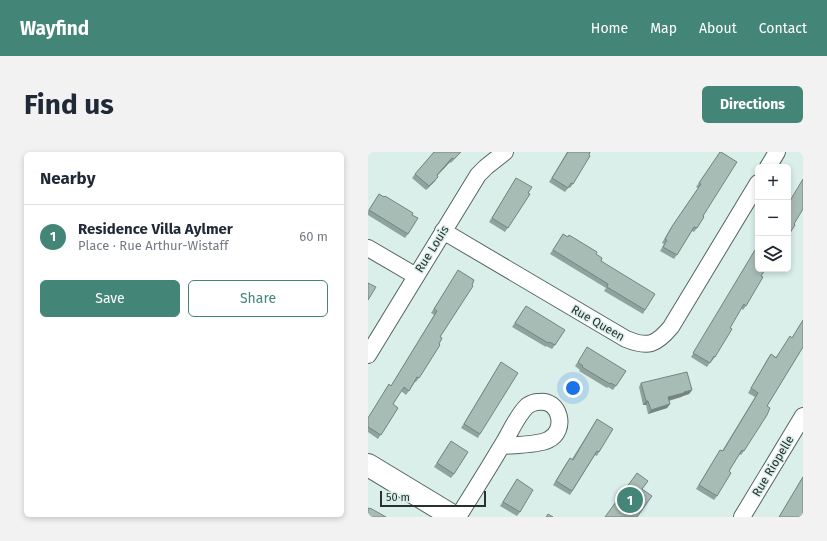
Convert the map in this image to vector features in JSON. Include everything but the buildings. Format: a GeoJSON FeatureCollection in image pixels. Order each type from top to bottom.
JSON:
{"type":"FeatureCollection","features":[{"type":"Feature","properties":{"kind":"street","name":"Rue Louis"},"geometry":{"type":"LineString","coordinates":[[368,355],[478,175],[505,152]]}},
{"type":"Feature","properties":{"kind":"street","name":"Rue Queen"},"geometry":{"type":"LineString","coordinates":[[443,231],[626,339],[636,344],[647,344],[657,342],[671,327],[755,188]]}},
{"type":"Feature","properties":{"kind":"street"},"geometry":{"type":"LineString","coordinates":[[368,248],[416,276]]}},
{"type":"Feature","properties":{"kind":"street","name":"Rue Riopelle"},"geometry":{"type":"LineString","coordinates":[[742,517],[803,416]]}},
{"type":"Feature","properties":{"kind":"street"},"geometry":{"type":"LineString","coordinates":[[458,517],[502,446]]}},
{"type":"Feature","properties":{"kind":"street"},"geometry":{"type":"LineString","coordinates":[[368,465],[454,517]]}},
{"type":"Feature","properties":{"kind":"place","name":"Residence Villa Aylmer"},"geometry":{"type":"Point","coordinates":[630,500]}}]}
